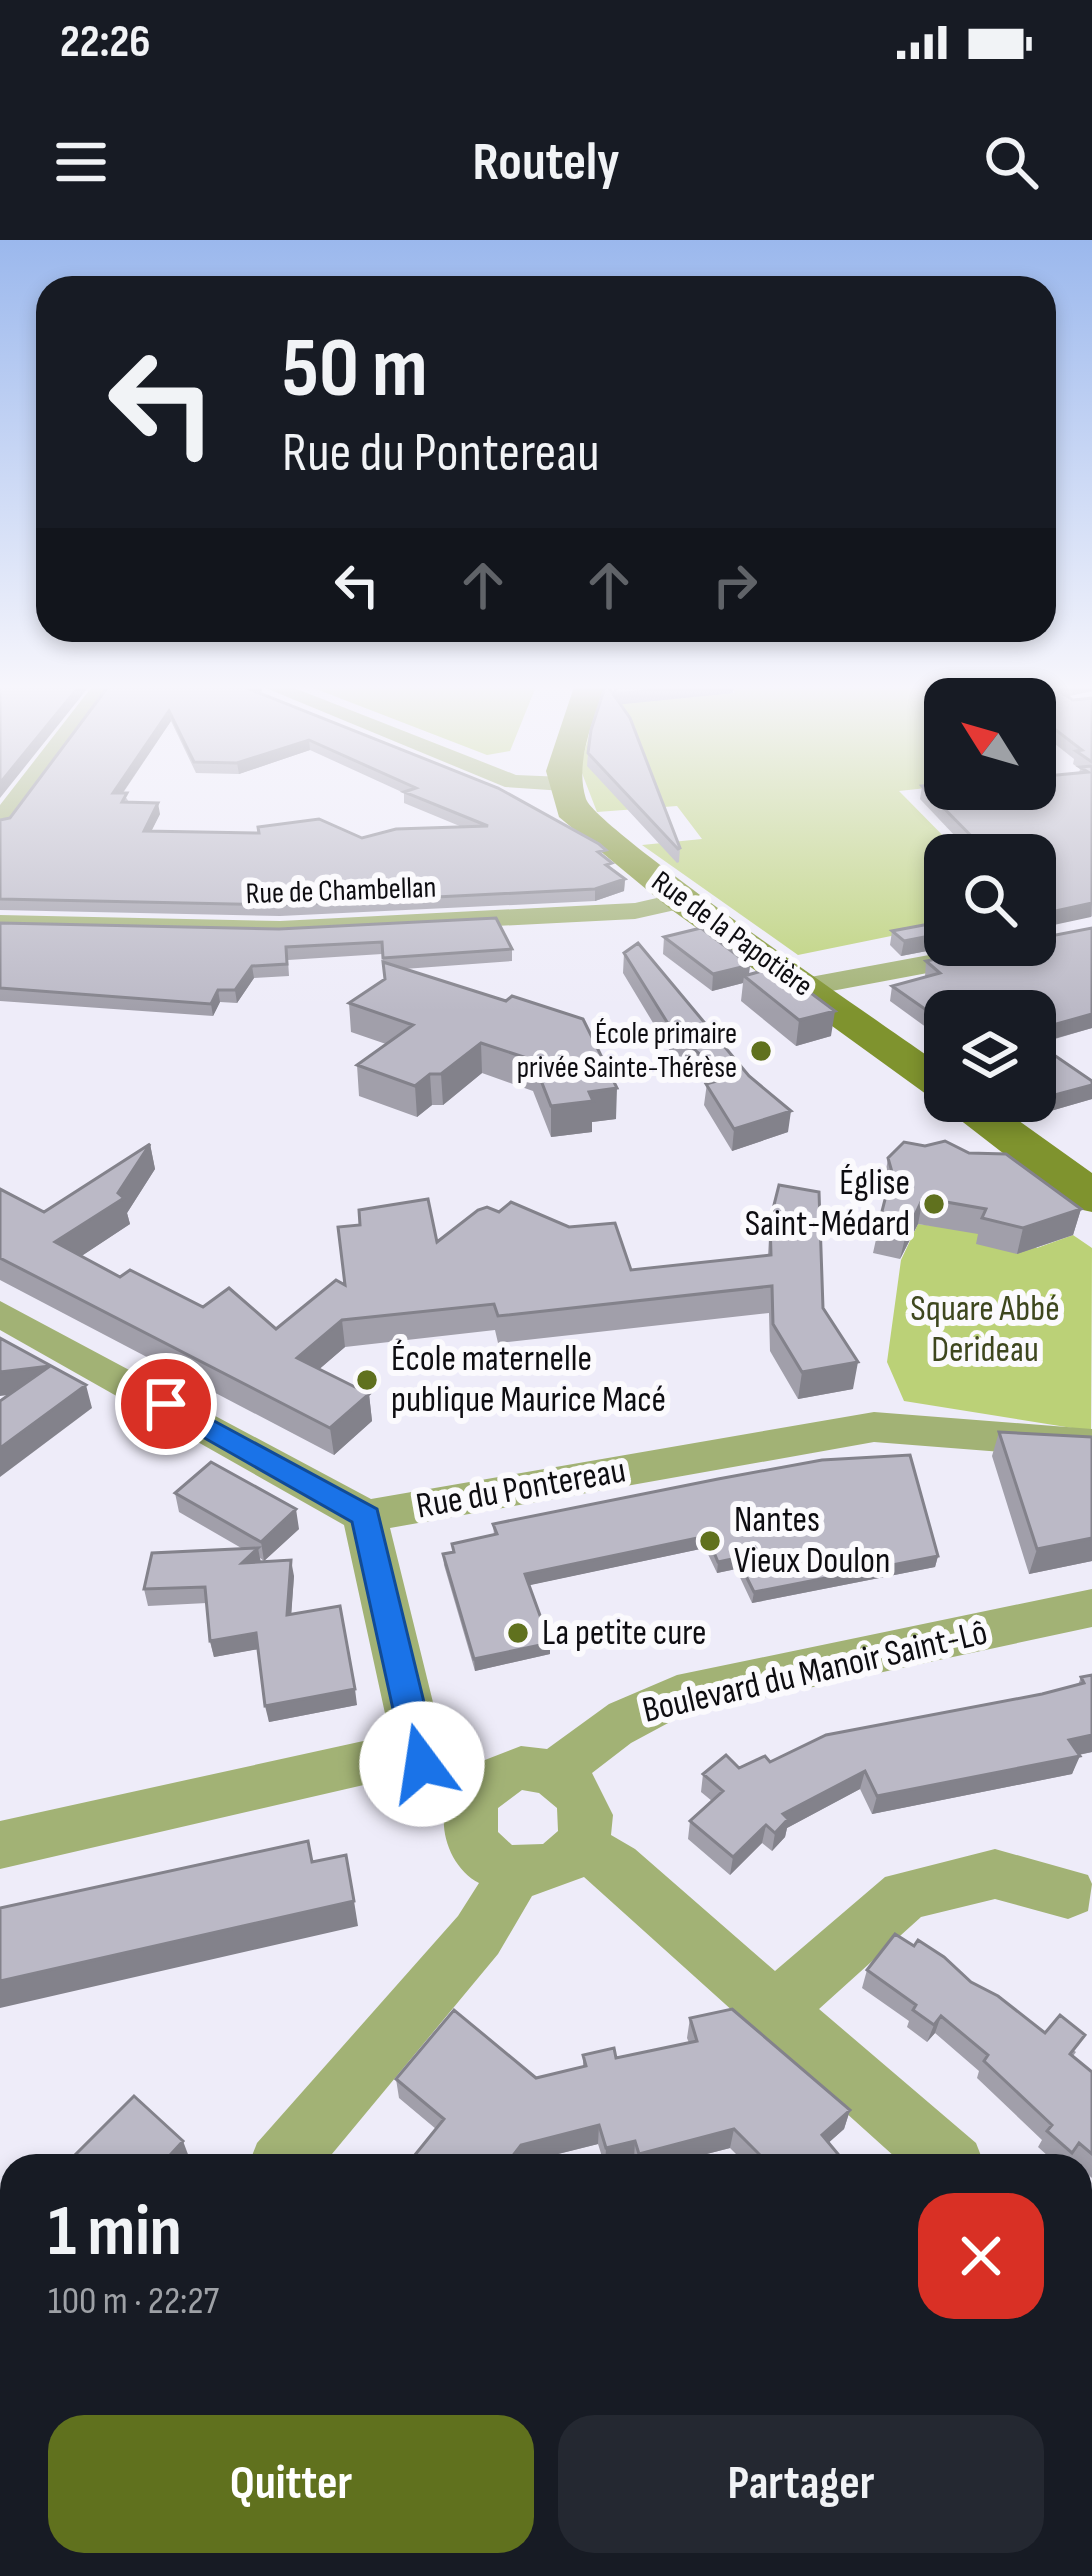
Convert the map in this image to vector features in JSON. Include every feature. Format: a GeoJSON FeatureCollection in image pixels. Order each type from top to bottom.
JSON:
{"type":"FeatureCollection","features":[{"type":"Feature","properties":{"kind":"street"},"geometry":{"type":"LineString","coordinates":[[0,822],[22,793]]}},
{"type":"Feature","properties":{"kind":"street","name":"Rue de la Papotière"},"geometry":{"type":"LineString","coordinates":[[566,793],[571,810],[683,900],[924,1075]]}},
{"type":"Feature","properties":{"kind":"street","name":"Rue de Chambellan"},"geometry":{"type":"LineString","coordinates":[[0,922],[280,929],[635,911],[683,900]]}},
{"type":"Feature","properties":{"kind":"street"},"geometry":{"type":"LineString","coordinates":[[805,987],[924,964]]}},
{"type":"Feature","properties":{"kind":"street"},"geometry":{"type":"LineString","coordinates":[[989,1122],[1092,1197]]}},
{"type":"Feature","properties":{"kind":"street","name":"Rue du Pontereau"},"geometry":{"type":"LineString","coordinates":[[0,1313],[366,1516],[874,1427],[1092,1444]]}},
{"type":"Feature","properties":{"kind":"street"},"geometry":{"type":"LineString","coordinates":[[366,1516],[422,1764]]}},
{"type":"Feature","properties":{"kind":"street","name":"Boulevard du Manoir Saint-Lô"},"geometry":{"type":"LineString","coordinates":[[556,1774],[601,1732],[634,1712],[677,1696],[1092,1608]]}},
{"type":"Feature","properties":{"kind":"street"},"geometry":{"type":"LineString","coordinates":[[0,1845],[341,1766],[422,1764],[476,1794]]}},
{"type":"Feature","properties":{"kind":"street"},"geometry":{"type":"LineString","coordinates":[[539,1768],[556,1774],[574,1786],[584,1804],[587,1825],[579,1844],[549,1868],[517,1871],[486,1858],[473,1842],[468,1813],[476,1794],[495,1776],[512,1769],[539,1768]]}},
{"type":"Feature","properties":{"kind":"street"},"geometry":{"type":"LineString","coordinates":[[579,1844],[615,1867],[778,2007],[940,2154]]}},
{"type":"Feature","properties":{"kind":"street"},"geometry":{"type":"LineString","coordinates":[[290,2154],[478,1935],[517,1871]]}},
{"type":"Feature","properties":{"kind":"street"},"geometry":{"type":"LineString","coordinates":[[778,2007],[905,1895],[995,1874],[1068,1893]]}},
{"type":"Feature","properties":{"kind":"green space"},"geometry":{"type":"Polygon","coordinates":[[[590,793],[901,793],[941,834],[924,834],[924,929],[798,955],[642,845],[702,839],[677,806],[597,812],[590,793]]]}},
{"type":"Feature","properties":{"kind":"green space","name":"Square Abbé Derideau"},"geometry":{"type":"Polygon","coordinates":[[[918,1224],[1022,1236],[1037,1248],[1073,1235],[1092,1248],[1091,1431],[904,1401],[887,1362],[901,1260],[918,1224]]]}},
{"type":"Feature","properties":{"kind":"building"},"geometry":{"type":"Polygon","coordinates":[[[29,793],[127,793],[122,802],[158,803],[144,831],[259,833],[258,827],[319,819],[362,838],[396,829],[488,826],[407,793],[507,793],[599,844],[606,850],[598,852],[612,863],[606,865],[625,879],[595,889],[278,905],[0,899],[0,820],[10,818],[29,793]]]}},
{"type":"Feature","properties":{"kind":"building"},"geometry":{"type":"Polygon","coordinates":[[[626,793],[659,793],[678,849],[626,793]]]}},
{"type":"Feature","properties":{"kind":"building"},"geometry":{"type":"Polygon","coordinates":[[[1056,793],[1092,793],[1092,903],[1056,911],[1056,834],[969,834],[946,810],[1056,810],[1056,793]]]}},
{"type":"Feature","properties":{"kind":"building"},"geometry":{"type":"Polygon","coordinates":[[[496,918],[512,949],[383,958],[382,942],[286,947],[287,964],[252,966],[235,990],[218,990],[211,1004],[0,988],[0,923],[279,929],[496,918]]]}},
{"type":"Feature","properties":{"kind":"building"},"geometry":{"type":"Polygon","coordinates":[[[924,925],[924,937],[904,941],[892,931],[924,925]]]}},
{"type":"Feature","properties":{"kind":"building"},"geometry":{"type":"Polygon","coordinates":[[[701,928],[750,965],[713,974],[664,937],[701,928]]]}},
{"type":"Feature","properties":{"kind":"building"},"geometry":{"type":"Polygon","coordinates":[[[1092,928],[1092,1014],[1056,1024],[1056,990],[924,990],[924,1008],[892,986],[940,973],[932,966],[1056,966],[1056,935],[1092,928]]]}},
{"type":"Feature","properties":{"kind":"building"},"geometry":{"type":"Polygon","coordinates":[[[638,943],[749,1076],[791,1111],[734,1129],[706,1084],[727,1078],[672,1030],[624,953],[638,943]]]}},
{"type":"Feature","properties":{"kind":"building"},"geometry":{"type":"Polygon","coordinates":[[[383,962],[506,1001],[512,996],[583,1019],[617,1088],[589,1092],[593,1101],[551,1106],[533,1060],[481,1043],[441,1074],[430,1074],[415,1086],[357,1065],[413,1025],[349,1003],[385,979],[383,962]]]}},
{"type":"Feature","properties":{"kind":"building"},"geometry":{"type":"Polygon","coordinates":[[[776,967],[835,1011],[799,1020],[744,976],[776,967]]]}},
{"type":"Feature","properties":{"kind":"building"},"geometry":{"type":"Polygon","coordinates":[[[1056,1056],[1092,1081],[1092,1085],[1056,1095],[1056,1056]]]}},
{"type":"Feature","properties":{"kind":"building"},"geometry":{"type":"Polygon","coordinates":[[[945,1141],[969,1153],[1006,1154],[1081,1209],[1023,1228],[982,1218],[986,1209],[923,1198],[906,1234],[878,1227],[892,1172],[888,1158],[904,1142],[925,1146],[945,1141]]]}},
{"type":"Feature","properties":{"kind":"building"},"geometry":{"type":"Polygon","coordinates":[[[150,1144],[118,1193],[124,1198],[55,1242],[120,1277],[130,1270],[203,1307],[229,1288],[276,1329],[336,1280],[345,1285],[338,1227],[360,1225],[359,1210],[428,1199],[437,1242],[478,1210],[487,1207],[499,1212],[511,1202],[569,1227],[615,1223],[631,1270],[771,1255],[770,1221],[779,1185],[819,1192],[823,1308],[858,1362],[802,1372],[773,1324],[772,1286],[498,1316],[494,1304],[342,1320],[297,1358],[369,1394],[330,1428],[0,1258],[0,1189],[44,1212],[150,1144]]]}},
{"type":"Feature","properties":{"kind":"building"},"geometry":{"type":"Polygon","coordinates":[[[0,1338],[86,1385],[0,1448],[0,1401],[50,1366],[0,1372],[0,1338]]]}},
{"type":"Feature","properties":{"kind":"building"},"geometry":{"type":"Polygon","coordinates":[[[999,1432],[1092,1437],[1092,1538],[1037,1549],[999,1432]]]}},
{"type":"Feature","properties":{"kind":"building"},"geometry":{"type":"Polygon","coordinates":[[[910,1455],[938,1556],[754,1592],[737,1558],[718,1562],[707,1536],[525,1574],[550,1643],[474,1659],[443,1554],[454,1552],[452,1544],[497,1534],[493,1524],[822,1460],[910,1455]]]}},
{"type":"Feature","properties":{"kind":"building"},"geometry":{"type":"Polygon","coordinates":[[[211,1462],[296,1509],[261,1542],[175,1493],[211,1462]]]}},
{"type":"Feature","properties":{"kind":"building"},"geometry":{"type":"Polygon","coordinates":[[[258,1548],[242,1563],[291,1560],[287,1615],[340,1606],[355,1689],[265,1706],[256,1633],[210,1641],[205,1587],[144,1589],[152,1553],[258,1548]]]}},
{"type":"Feature","properties":{"kind":"building"},"geometry":{"type":"Polygon","coordinates":[[[1092,1675],[1092,1735],[1069,1740],[1080,1756],[877,1796],[865,1771],[783,1814],[788,1819],[775,1833],[766,1825],[733,1857],[690,1821],[723,1791],[703,1774],[726,1755],[739,1768],[765,1756],[770,1762],[826,1735],[1042,1694],[1084,1683],[1081,1677],[1092,1675]]]}},
{"type":"Feature","properties":{"kind":"building"},"geometry":{"type":"Polygon","coordinates":[[[308,1841],[312,1862],[346,1855],[354,1901],[0,1981],[0,1908],[308,1841]]]}},
{"type":"Feature","properties":{"kind":"building"},"geometry":{"type":"Polygon","coordinates":[[[895,1934],[914,1946],[918,1940],[944,1957],[971,1982],[998,1996],[1045,2033],[1060,2015],[1085,2035],[1070,2054],[1092,2072],[1092,2154],[1079,2143],[1072,2153],[1047,2131],[1052,2125],[984,2061],[988,2055],[941,2016],[934,2025],[913,2010],[916,2005],[867,1970],[895,1934]]]}},
{"type":"Feature","properties":{"kind":"building"},"geometry":{"type":"Polygon","coordinates":[[[732,2009],[850,2110],[822,2135],[838,2154],[759,2154],[734,2129],[639,2154],[635,2141],[606,2148],[599,2125],[521,2145],[514,2154],[416,2154],[444,2119],[396,2079],[454,2010],[536,2078],[586,2066],[583,2055],[614,2048],[616,2058],[697,2041],[690,2018],[732,2009]]]}},
{"type":"Feature","properties":{"kind":"building"},"geometry":{"type":"Polygon","coordinates":[[[134,2096],[183,2141],[171,2154],[76,2154],[134,2096]]]}},
{"type":"Feature","properties":{"kind":"place","name":"École primaire privée Sainte-Thérèse"},"geometry":{"type":"Point","coordinates":[761,1051]}},
{"type":"Feature","properties":{"kind":"place","name":"Église Saint-Médard"},"geometry":{"type":"Point","coordinates":[934,1204]}},
{"type":"Feature","properties":{"kind":"place","name":"École maternelle publique Maurice Macé"},"geometry":{"type":"Point","coordinates":[367,1380]}},
{"type":"Feature","properties":{"kind":"place","name":"Nantes Vieux Doulon"},"geometry":{"type":"Point","coordinates":[710,1541]}},
{"type":"Feature","properties":{"kind":"place","name":"La petite cure"},"geometry":{"type":"Point","coordinates":[518,1633]}},
{"type":"Feature","properties":{"kind":"route"},"geometry":{"type":"LineString","coordinates":[[166,1404],[366,1516],[422,1764]]}}]}
